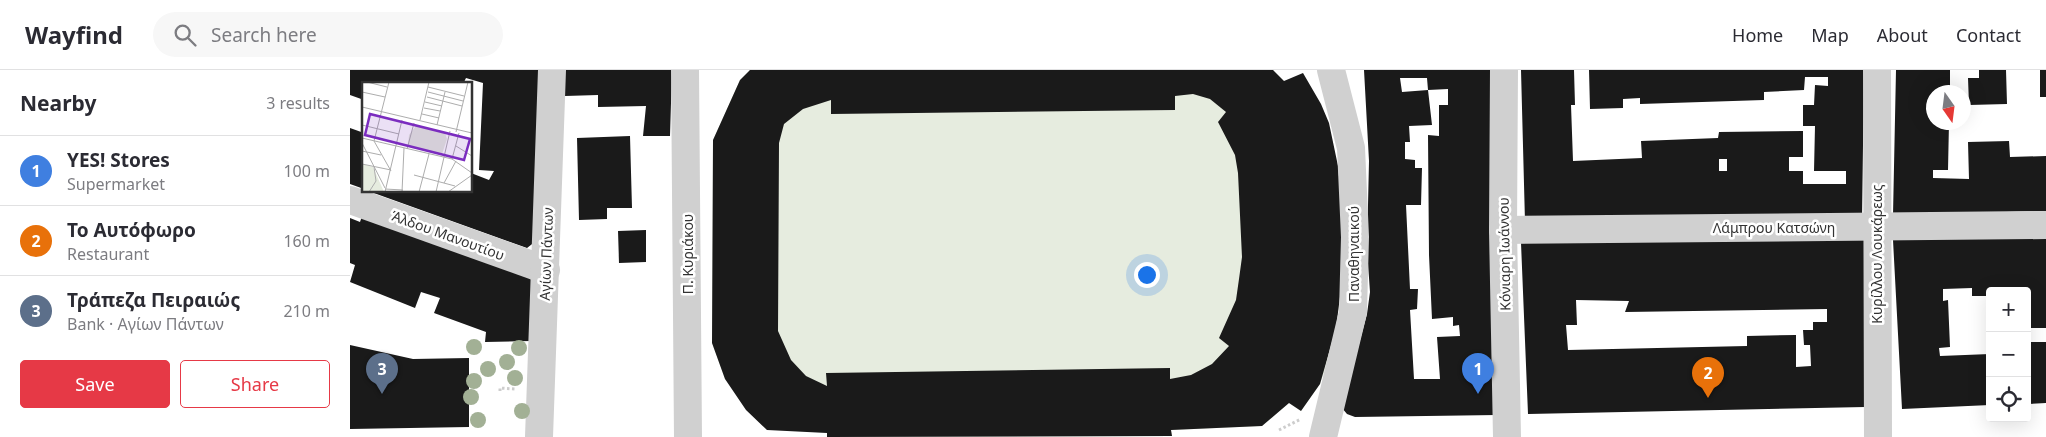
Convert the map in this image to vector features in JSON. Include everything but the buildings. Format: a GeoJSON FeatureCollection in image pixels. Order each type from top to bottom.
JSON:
{"type":"FeatureCollection","features":[{"type":"Feature","properties":{"kind":"street","name":"Αγίων Πάντων"},"geometry":{"type":"LineString","coordinates":[[539,437],[552,70]]}},
{"type":"Feature","properties":{"kind":"street","name":"Π. Κυριάκου"},"geometry":{"type":"LineString","coordinates":[[686,70],[688,437]]}},
{"type":"Feature","properties":{"kind":"street","name":"Παναθηναικού"},"geometry":{"type":"LineString","coordinates":[[1323,437],[1352,312],[1355,237],[1352,148],[1331,70]]}},
{"type":"Feature","properties":{"kind":"street","name":"Κόνιαρη Ιωάννου"},"geometry":{"type":"LineString","coordinates":[[1504,70],[1503,230],[1507,437]]}},
{"type":"Feature","properties":{"kind":"street","name":"Κυρίλλου Λουκάρεως"},"geometry":{"type":"LineString","coordinates":[[1877,70],[1878,437]]}},
{"type":"Feature","properties":{"kind":"street","name":"Άλδου Μανουτίου"},"geometry":{"type":"LineString","coordinates":[[350,200],[546,270]]}},
{"type":"Feature","properties":{"kind":"street","name":"Λάμπρου Κατσώνη"},"geometry":{"type":"LineString","coordinates":[[1503,230],[2046,225]]}},
{"type":"Feature","properties":{"kind":"shaded area"},"geometry":{"type":"Polygon","coordinates":[[[750,70],[1273,70],[1284,81],[1341,289],[1330,357],[1320,384],[1301,411],[1289,403],[1262,426],[1171,430],[1172,436],[827,437],[827,433],[725,379],[712,343],[713,140],[740,80],[750,70]]]}},
{"type":"Feature","properties":{"kind":"place","name":"Τράπεζα Πειραιώς"},"geometry":{"type":"Point","coordinates":[382,394]}},
{"type":"Feature","properties":{"kind":"place","name":"YES! Stores"},"geometry":{"type":"Point","coordinates":[1478,394]}},
{"type":"Feature","properties":{"kind":"place","name":"Το Αυτόφωρο"},"geometry":{"type":"Point","coordinates":[1708,398]}}]}
